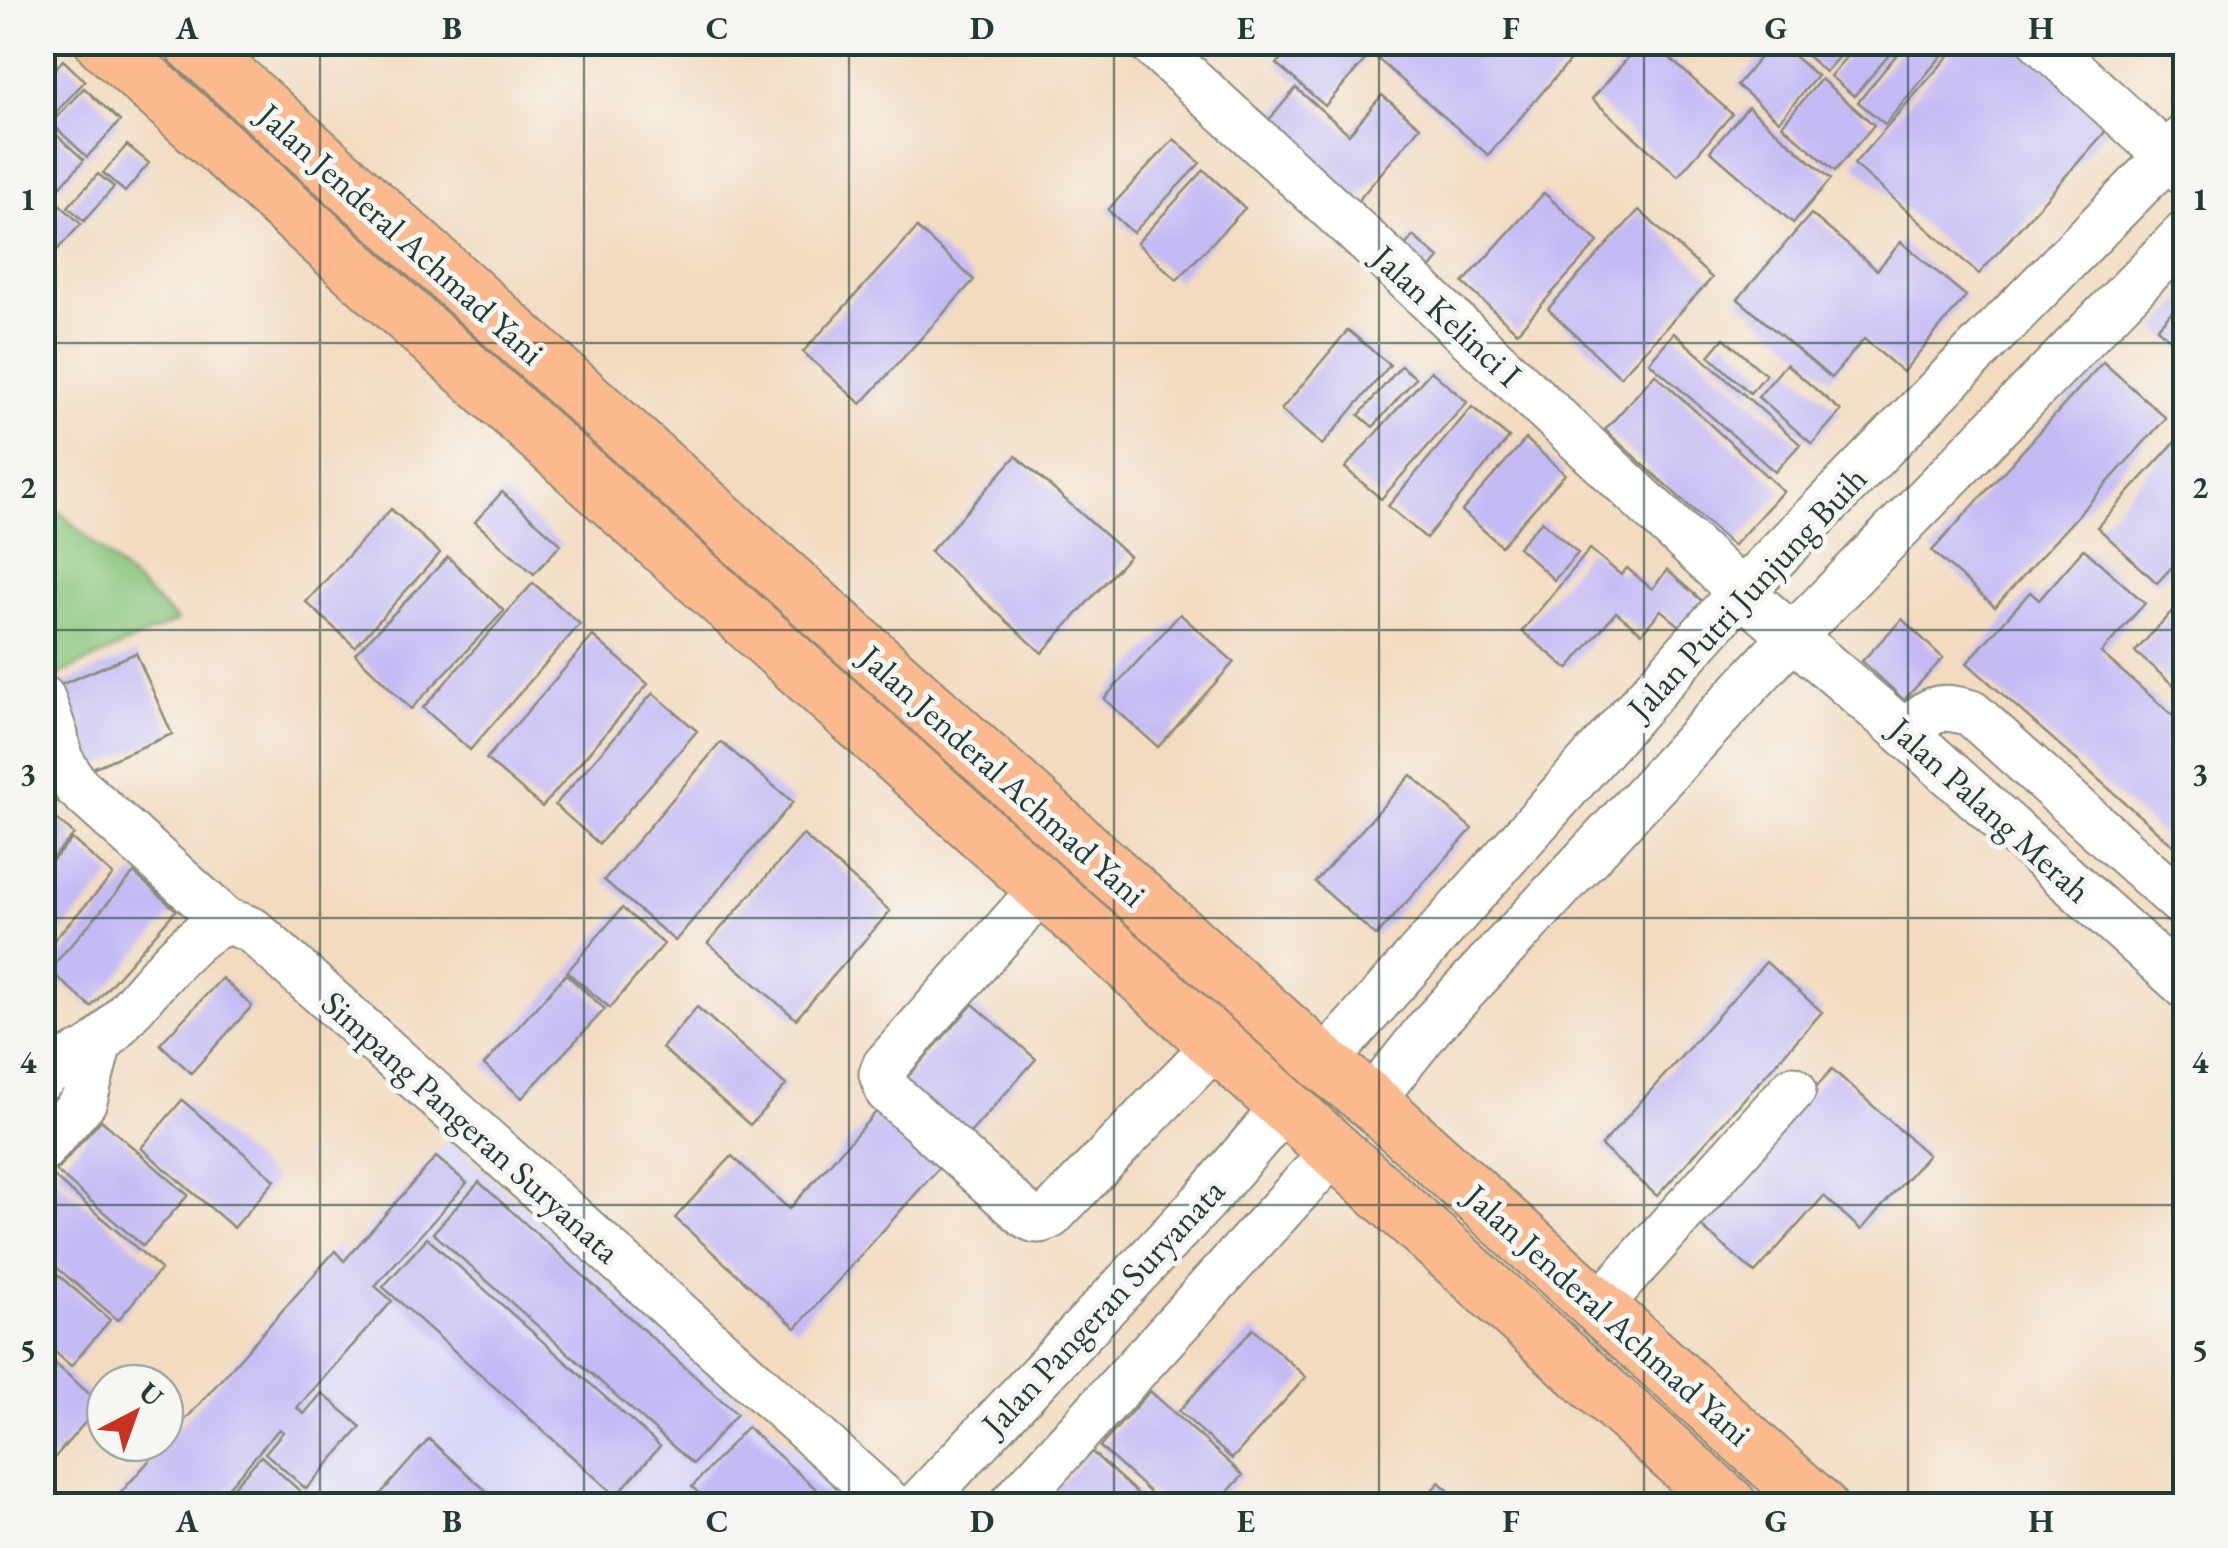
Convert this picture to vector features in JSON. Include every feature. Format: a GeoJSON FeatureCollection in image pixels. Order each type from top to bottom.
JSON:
{"type":"FeatureCollection","features":[{"type":"Feature","properties":{"kind":"highway","name":"Jalan Jenderal Achmad Yani"},"geometry":{"type":"LineString","coordinates":[[102,42],[1730,1506]]}},
{"type":"Feature","properties":{"kind":"highway","name":"Jalan Jenderal Achmad Yani"},"geometry":{"type":"LineString","coordinates":[[190,42],[1819,1506]]}},
{"type":"Feature","properties":{"kind":"highway"},"geometry":{"type":"LineString","coordinates":[[226,155],[264,110]]}},
{"type":"Feature","properties":{"kind":"highway"},"geometry":{"type":"LineString","coordinates":[[554,449],[593,407]]}},
{"type":"Feature","properties":{"kind":"street","name":"Jalan Kelinci I"},"geometry":{"type":"LineString","coordinates":[[1150,42],[1792,638]]}},
{"type":"Feature","properties":{"kind":"street"},"geometry":{"type":"LineString","coordinates":[[2042,42],[2179,156]]}},
{"type":"Feature","properties":{"kind":"street","name":"Jalan Putri Junjung Buih"},"geometry":{"type":"LineString","coordinates":[[1324,1063],[1741,592],[2179,156]]}},
{"type":"Feature","properties":{"kind":"street","name":"Jalan Putri Junjung Buih"},"geometry":{"type":"LineString","coordinates":[[1371,1100],[1430,1027],[1792,638],[2186,233]]}},
{"type":"Feature","properties":{"kind":"street","name":"Jalan Palang Merah"},"geometry":{"type":"LineString","coordinates":[[1792,638],[1906,734],[2186,986]]}},
{"type":"Feature","properties":{"kind":"street","name":"Simpang Pangeran Suryanata"},"geometry":{"type":"LineString","coordinates":[[42,698],[59,758],[76,786],[228,923],[252,930],[892,1506]]}},
{"type":"Feature","properties":{"kind":"street"},"geometry":{"type":"LineString","coordinates":[[1906,734],[1928,712],[1948,706],[1970,713],[2186,906]]}},
{"type":"Feature","properties":{"kind":"street"},"geometry":{"type":"LineString","coordinates":[[1042,889],[882,1074],[888,1091],[1026,1215],[1034,1220],[1050,1216],[1216,1044]]}},
{"type":"Feature","properties":{"kind":"street"},"geometry":{"type":"LineString","coordinates":[[42,1078],[98,1046],[188,946],[208,930],[228,923]]}},
{"type":"Feature","properties":{"kind":"street"},"geometry":{"type":"LineString","coordinates":[[42,1148],[84,1101],[98,1046]]}},
{"type":"Feature","properties":{"kind":"street"},"geometry":{"type":"LineString","coordinates":[[1598,1308],[1793,1089]]}},
{"type":"Feature","properties":{"kind":"street","name":"Jalan Pangeran Suryanata"},"geometry":{"type":"LineString","coordinates":[[917,1506],[1206,1199],[1286,1105]]}},
{"type":"Feature","properties":{"kind":"street","name":"Jalan Pangeran Suryanata"},"geometry":{"type":"LineString","coordinates":[[1011,1506],[1335,1150]]}},
{"type":"Feature","properties":{"kind":"shaded area"},"geometry":{"type":"Polygon","coordinates":[[[448,1139],[858,1505],[108,1506],[147,1463],[185,1463],[185,1420],[336,1245],[346,1254],[448,1139]]]}},
{"type":"Feature","properties":{"kind":"green space"},"geometry":{"type":"Polygon","coordinates":[[[60,512],[177,621],[49,679],[42,670],[42,528],[60,512]]]}},
{"type":"Feature","properties":{"kind":"building"},"geometry":{"type":"Polygon","coordinates":[[[1295,42],[1586,42],[1488,155],[1371,53],[1325,106],[1277,64],[1295,42]]]}},
{"type":"Feature","properties":{"kind":"building"},"geometry":{"type":"Polygon","coordinates":[[[1642,42],[1652,42],[1732,114],[1678,176],[1592,99],[1642,42]]]}},
{"type":"Feature","properties":{"kind":"building"},"geometry":{"type":"Polygon","coordinates":[[[1773,42],[1778,42],[1817,76],[1779,121],[1737,85],[1773,42]]]}},
{"type":"Feature","properties":{"kind":"building"},"geometry":{"type":"Polygon","coordinates":[[[1806,42],[1852,42],[1825,72],[1800,50],[1806,42]]]}},
{"type":"Feature","properties":{"kind":"building"},"geometry":{"type":"Polygon","coordinates":[[[1859,42],[1900,42],[1854,96],[1830,76],[1859,42]]]}},
{"type":"Feature","properties":{"kind":"building"},"geometry":{"type":"Polygon","coordinates":[[[1907,42],[1953,42],[1885,124],[1858,102],[1907,42]]]}},
{"type":"Feature","properties":{"kind":"building"},"geometry":{"type":"Polygon","coordinates":[[[1961,42],[2017,42],[2111,125],[1979,274],[1854,164],[1961,42]]]}},
{"type":"Feature","properties":{"kind":"building"},"geometry":{"type":"Polygon","coordinates":[[[63,60],[85,81],[42,127],[42,83],[63,60]]]}},
{"type":"Feature","properties":{"kind":"building"},"geometry":{"type":"Polygon","coordinates":[[[1821,79],[1874,125],[1835,171],[1782,125],[1821,79]]]}},
{"type":"Feature","properties":{"kind":"building"},"geometry":{"type":"Polygon","coordinates":[[[84,88],[120,121],[87,157],[51,123],[84,88]]]}},
{"type":"Feature","properties":{"kind":"building"},"geometry":{"type":"Polygon","coordinates":[[[1296,88],[1349,134],[1382,95],[1420,127],[1350,210],[1258,133],[1296,88]]]}},
{"type":"Feature","properties":{"kind":"building"},"geometry":{"type":"Polygon","coordinates":[[[1748,107],[1831,179],[1793,223],[1710,151],[1748,107]]]}},
{"type":"Feature","properties":{"kind":"building"},"geometry":{"type":"Polygon","coordinates":[[[47,126],[84,160],[61,186],[42,169],[42,131],[47,126]]]}},
{"type":"Feature","properties":{"kind":"building"},"geometry":{"type":"Polygon","coordinates":[[[1174,139],[1200,163],[1133,233],[1108,210],[1174,139]]]}},
{"type":"Feature","properties":{"kind":"building"},"geometry":{"type":"Polygon","coordinates":[[[127,145],[149,163],[125,192],[103,173],[127,145]]]}},
{"type":"Feature","properties":{"kind":"building"},"geometry":{"type":"Polygon","coordinates":[[[1204,170],[1245,208],[1177,280],[1137,243],[1204,170]]]}},
{"type":"Feature","properties":{"kind":"building"},"geometry":{"type":"Polygon","coordinates":[[[98,174],[114,187],[84,221],[68,207],[98,174]]]}},
{"type":"Feature","properties":{"kind":"building"},"geometry":{"type":"Polygon","coordinates":[[[42,188],[81,224],[42,266],[42,188]]]}},
{"type":"Feature","properties":{"kind":"building"},"geometry":{"type":"Polygon","coordinates":[[[1544,193],[1598,242],[1517,332],[1463,283],[1544,193]]]}},
{"type":"Feature","properties":{"kind":"building"},"geometry":{"type":"Polygon","coordinates":[[[1639,210],[1712,278],[1620,377],[1548,309],[1639,210]]]}},
{"type":"Feature","properties":{"kind":"building"},"geometry":{"type":"Polygon","coordinates":[[[1811,214],[1877,270],[1901,242],[1966,296],[1903,372],[1864,339],[1831,378],[1738,299],[1811,214]]]}},
{"type":"Feature","properties":{"kind":"building"},"geometry":{"type":"Polygon","coordinates":[[[917,228],[974,280],[861,404],[803,352],[917,228]]]}},
{"type":"Feature","properties":{"kind":"building"},"geometry":{"type":"Polygon","coordinates":[[[1413,236],[1439,258],[1422,278],[1396,257],[1413,236]]]}},
{"type":"Feature","properties":{"kind":"building"},"geometry":{"type":"Polygon","coordinates":[[[2186,296],[2186,354],[2157,328],[2186,296]]]}},
{"type":"Feature","properties":{"kind":"building"},"geometry":{"type":"Polygon","coordinates":[[[1348,330],[1390,365],[1322,445],[1281,410],[1348,330]]]}},
{"type":"Feature","properties":{"kind":"building"},"geometry":{"type":"Polygon","coordinates":[[[1674,333],[1800,444],[1775,472],[1649,362],[1674,333]]]}},
{"type":"Feature","properties":{"kind":"building"},"geometry":{"type":"Polygon","coordinates":[[[1724,338],[1766,375],[1750,393],[1709,356],[1724,338]]]}},
{"type":"Feature","properties":{"kind":"building"},"geometry":{"type":"Polygon","coordinates":[[[2103,362],[2166,418],[1995,607],[1932,551],[2103,362]]]}},
{"type":"Feature","properties":{"kind":"building"},"geometry":{"type":"Polygon","coordinates":[[[1786,364],[1841,411],[1812,444],[1758,397],[1786,364]]]}},
{"type":"Feature","properties":{"kind":"building"},"geometry":{"type":"Polygon","coordinates":[[[1401,366],[1416,378],[1373,427],[1359,415],[1401,366]]]}},
{"type":"Feature","properties":{"kind":"building"},"geometry":{"type":"Polygon","coordinates":[[[1431,371],[1467,402],[1381,499],[1345,468],[1431,371]]]}},
{"type":"Feature","properties":{"kind":"building"},"geometry":{"type":"Polygon","coordinates":[[[1655,374],[1783,491],[1733,546],[1605,430],[1655,374]]]}},
{"type":"Feature","properties":{"kind":"building"},"geometry":{"type":"Polygon","coordinates":[[[1472,407],[1509,438],[1426,538],[1388,506],[1472,407]]]}},
{"type":"Feature","properties":{"kind":"building"},"geometry":{"type":"Polygon","coordinates":[[[1526,439],[1565,474],[1501,546],[1462,511],[1526,439]]]}},
{"type":"Feature","properties":{"kind":"building"},"geometry":{"type":"Polygon","coordinates":[[[2174,443],[2186,454],[2186,552],[2157,583],[2097,527],[2174,443]]]}},
{"type":"Feature","properties":{"kind":"building"},"geometry":{"type":"Polygon","coordinates":[[[1016,456],[1129,556],[1042,653],[930,552],[1016,456]]]}},
{"type":"Feature","properties":{"kind":"building"},"geometry":{"type":"Polygon","coordinates":[[[502,492],[561,544],[534,574],[475,522],[502,492]]]}},
{"type":"Feature","properties":{"kind":"building"},"geometry":{"type":"Polygon","coordinates":[[[391,509],[440,553],[355,647],[306,602],[391,509]]]}},
{"type":"Feature","properties":{"kind":"building"},"geometry":{"type":"Polygon","coordinates":[[[1542,521],[1578,553],[1554,580],[1518,547],[1542,521]]]}},
{"type":"Feature","properties":{"kind":"building"},"geometry":{"type":"Polygon","coordinates":[[[1590,549],[1621,575],[1627,568],[1652,589],[1667,570],[1702,601],[1681,627],[1661,610],[1642,633],[1616,612],[1568,669],[1522,631],[1590,549]]]}},
{"type":"Feature","properties":{"kind":"building"},"geometry":{"type":"Polygon","coordinates":[[[2084,549],[2145,603],[2101,653],[2186,727],[2186,857],[1967,663],[2030,592],[2039,600],[2084,549]]]}},
{"type":"Feature","properties":{"kind":"building"},"geometry":{"type":"Polygon","coordinates":[[[448,557],[504,611],[411,709],[355,654],[448,557]]]}},
{"type":"Feature","properties":{"kind":"building"},"geometry":{"type":"Polygon","coordinates":[[[533,583],[580,624],[470,750],[423,708],[533,583]]]}},
{"type":"Feature","properties":{"kind":"building"},"geometry":{"type":"Polygon","coordinates":[[[2186,599],[2186,696],[2135,652],[2186,599]]]}},
{"type":"Feature","properties":{"kind":"building"},"geometry":{"type":"Polygon","coordinates":[[[1180,614],[1234,662],[1158,747],[1104,699],[1180,614]]]}},
{"type":"Feature","properties":{"kind":"building"},"geometry":{"type":"Polygon","coordinates":[[[1902,619],[1943,658],[1904,700],[1862,661],[1902,619]]]}},
{"type":"Feature","properties":{"kind":"building"},"geometry":{"type":"Polygon","coordinates":[[[593,636],[648,684],[542,807],[486,759],[593,636]]]}},
{"type":"Feature","properties":{"kind":"building"},"geometry":{"type":"Polygon","coordinates":[[[136,653],[172,734],[88,770],[53,688],[136,653]]]}},
{"type":"Feature","properties":{"kind":"building"},"geometry":{"type":"Polygon","coordinates":[[[653,693],[697,731],[599,844],[555,805],[653,693]]]}},
{"type":"Feature","properties":{"kind":"building"},"geometry":{"type":"Polygon","coordinates":[[[721,742],[793,802],[675,941],[604,880],[721,742]]]}},
{"type":"Feature","properties":{"kind":"building"},"geometry":{"type":"Polygon","coordinates":[[[1411,775],[1472,829],[1376,936],[1315,882],[1411,775]]]}},
{"type":"Feature","properties":{"kind":"building"},"geometry":{"type":"Polygon","coordinates":[[[42,779],[62,796],[42,819],[42,779]]]}},
{"type":"Feature","properties":{"kind":"building"},"geometry":{"type":"Polygon","coordinates":[[[52,815],[74,834],[42,870],[42,825],[52,815]]]}},
{"type":"Feature","properties":{"kind":"building"},"geometry":{"type":"Polygon","coordinates":[[[803,835],[890,911],[796,1019],[708,943],[803,835]]]}},
{"type":"Feature","properties":{"kind":"building"},"geometry":{"type":"Polygon","coordinates":[[[72,839],[113,875],[42,953],[42,872],[72,839]]]}},
{"type":"Feature","properties":{"kind":"building"},"geometry":{"type":"Polygon","coordinates":[[[134,873],[176,910],[91,1007],[49,970],[134,873]]]}},
{"type":"Feature","properties":{"kind":"building"},"geometry":{"type":"Polygon","coordinates":[[[622,908],[664,944],[610,1008],[567,972],[622,908]]]}},
{"type":"Feature","properties":{"kind":"building"},"geometry":{"type":"Polygon","coordinates":[[[1766,962],[1822,1012],[1657,1196],[1601,1146],[1766,962]]]}},
{"type":"Feature","properties":{"kind":"building"},"geometry":{"type":"Polygon","coordinates":[[[566,974],[605,1009],[522,1098],[484,1065],[566,974]]]}},
{"type":"Feature","properties":{"kind":"building"},"geometry":{"type":"Polygon","coordinates":[[[222,978],[252,1006],[191,1073],[160,1044],[222,978]]]}},
{"type":"Feature","properties":{"kind":"building"},"geometry":{"type":"Polygon","coordinates":[[[973,1004],[1036,1059],[796,1328],[675,1218],[732,1156],[789,1209],[973,1004]]]}},
{"type":"Feature","properties":{"kind":"building"},"geometry":{"type":"Polygon","coordinates":[[[697,1007],[786,1085],[750,1125],[662,1048],[697,1007]]]}},
{"type":"Feature","properties":{"kind":"building"},"geometry":{"type":"Polygon","coordinates":[[[1832,1069],[1928,1155],[1861,1230],[1824,1196],[1755,1273],[1696,1222],[1832,1069]]]}},
{"type":"Feature","properties":{"kind":"building"},"geometry":{"type":"Polygon","coordinates":[[[182,1100],[275,1180],[234,1228],[141,1148],[182,1100]]]}},
{"type":"Feature","properties":{"kind":"building"},"geometry":{"type":"Polygon","coordinates":[[[101,1120],[188,1195],[143,1246],[56,1171],[101,1120]]]}},
{"type":"Feature","properties":{"kind":"building"},"geometry":{"type":"Polygon","coordinates":[[[436,1157],[467,1183],[375,1286],[392,1301],[297,1408],[304,1414],[322,1393],[361,1427],[306,1489],[265,1453],[283,1432],[279,1429],[212,1506],[109,1506],[147,1463],[185,1463],[185,1420],[335,1251],[344,1261],[436,1157]]]}},
{"type":"Feature","properties":{"kind":"building"},"geometry":{"type":"Polygon","coordinates":[[[53,1176],[161,1269],[118,1320],[42,1255],[42,1188],[53,1176]]]}},
{"type":"Feature","properties":{"kind":"building"},"geometry":{"type":"Polygon","coordinates":[[[479,1182],[737,1414],[693,1464],[433,1233],[479,1182]]]}},
{"type":"Feature","properties":{"kind":"building"},"geometry":{"type":"Polygon","coordinates":[[[427,1238],[660,1446],[616,1496],[383,1287],[427,1238]]]}},
{"type":"Feature","properties":{"kind":"building"},"geometry":{"type":"Polygon","coordinates":[[[42,1261],[110,1320],[71,1366],[42,1341],[42,1261]]]}},
{"type":"Feature","properties":{"kind":"building"},"geometry":{"type":"Polygon","coordinates":[[[1253,1329],[1306,1377],[1232,1459],[1179,1411],[1253,1329]]]}},
{"type":"Feature","properties":{"kind":"building"},"geometry":{"type":"Polygon","coordinates":[[[51,1360],[85,1390],[85,1422],[42,1472],[42,1371],[51,1360]]]}},
{"type":"Feature","properties":{"kind":"building"},"geometry":{"type":"Polygon","coordinates":[[[1150,1391],[1243,1475],[1215,1506],[1165,1506],[1100,1447],[1150,1391]]]}},
{"type":"Feature","properties":{"kind":"building"},"geometry":{"type":"Polygon","coordinates":[[[747,1427],[835,1506],[713,1506],[692,1487],[747,1427]]]}},
{"type":"Feature","properties":{"kind":"building"},"geometry":{"type":"Polygon","coordinates":[[[429,1439],[503,1506],[370,1506],[429,1439]]]}},
{"type":"Feature","properties":{"kind":"building"},"geometry":{"type":"Polygon","coordinates":[[[1091,1451],[1151,1506],[1040,1506],[1091,1451]]]}},
{"type":"Feature","properties":{"kind":"building"},"geometry":{"type":"Polygon","coordinates":[[[261,1456],[311,1501],[307,1506],[216,1506],[261,1456]]]}},
{"type":"Feature","properties":{"kind":"building"},"geometry":{"type":"Polygon","coordinates":[[[1439,1482],[1464,1505],[1474,1493],[1487,1506],[1419,1506],[1439,1482]]]}}]}
